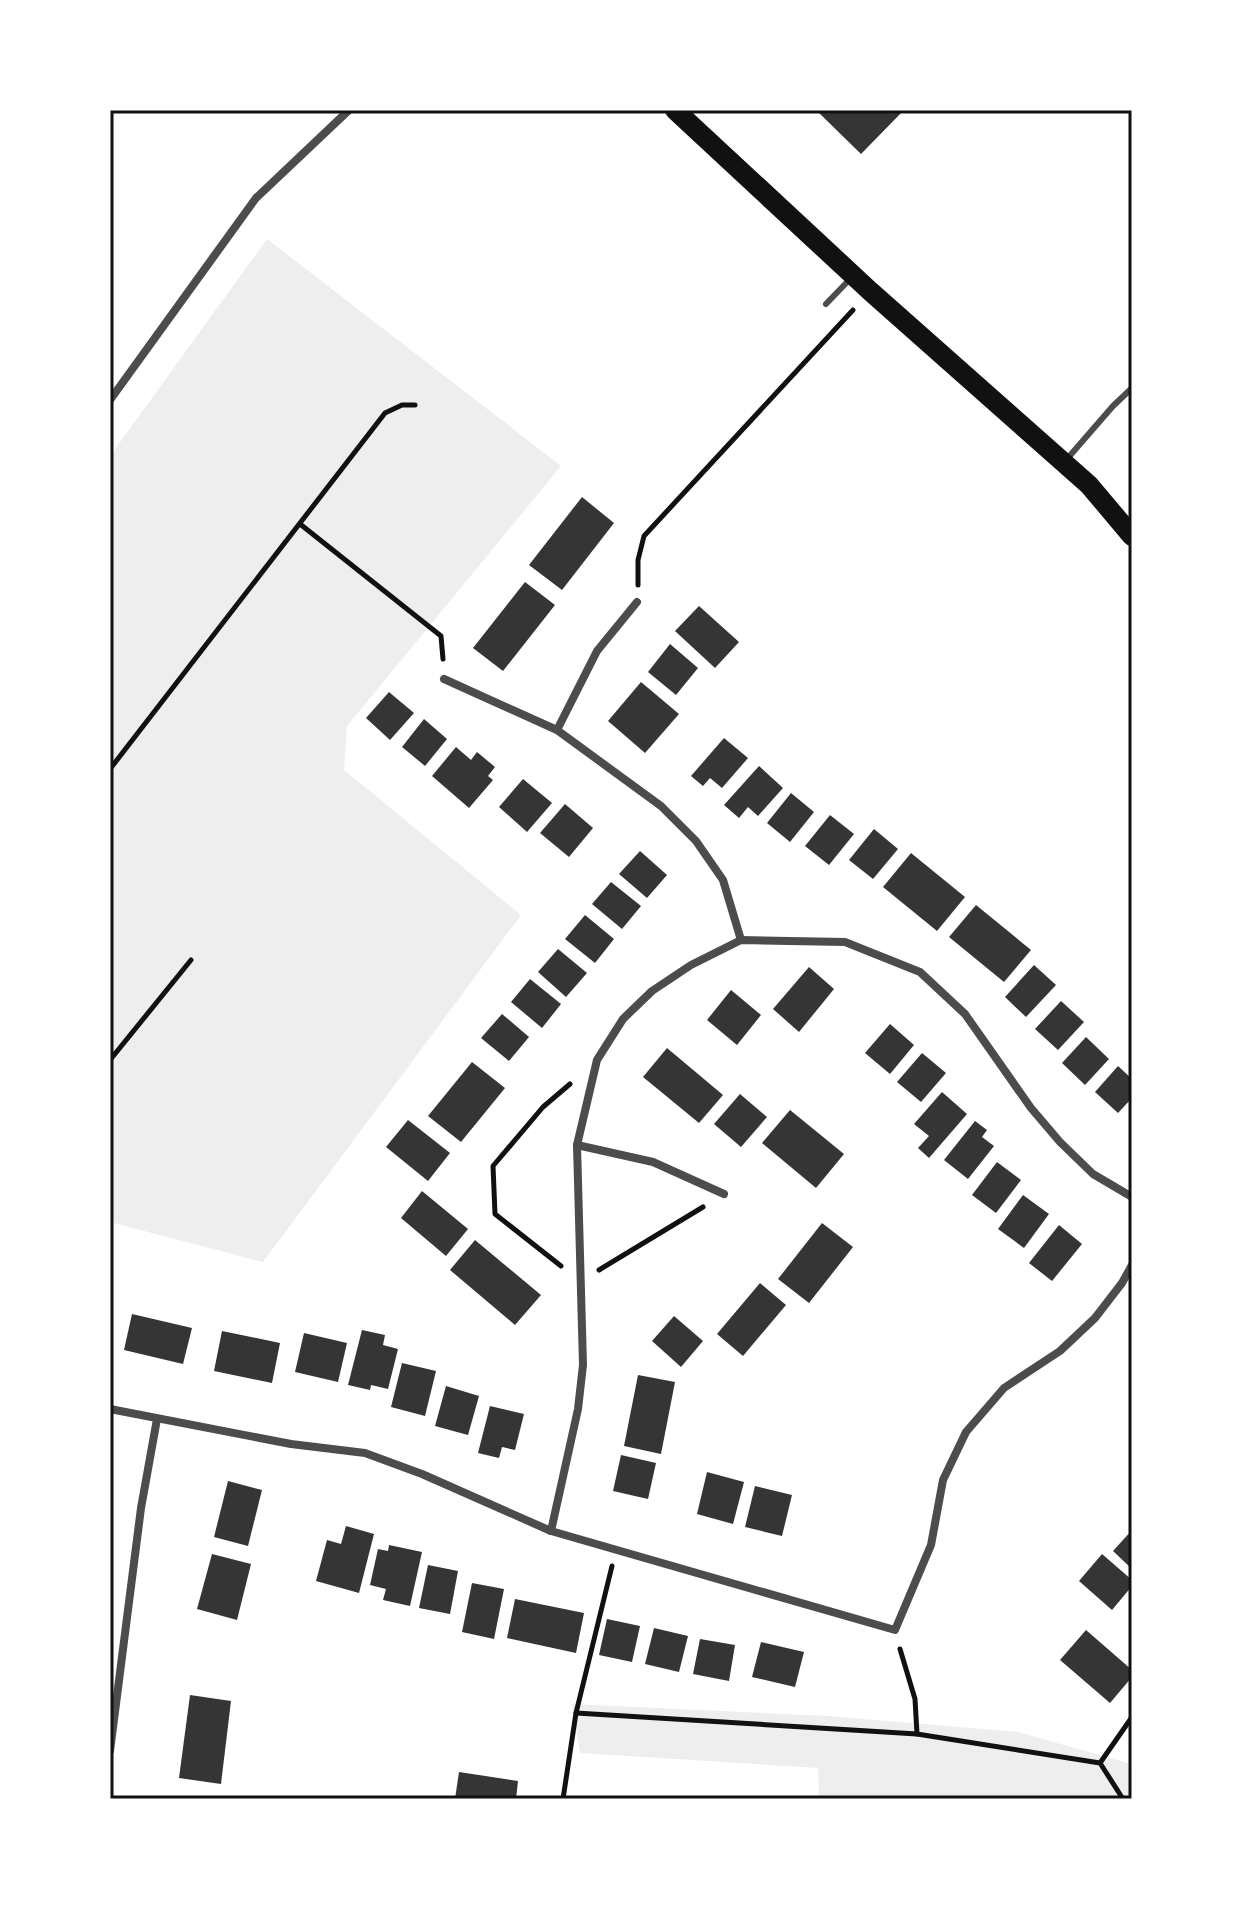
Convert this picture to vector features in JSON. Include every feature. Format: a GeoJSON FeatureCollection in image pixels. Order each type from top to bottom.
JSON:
{"type":"FeatureCollection","features":[{"type":"Feature","properties":{"kind":"main road"},"geometry":{"type":"LineString","coordinates":[[675,110],[870,291],[1089,485],[1132,536]]}},
{"type":"Feature","properties":{"kind":"main road"},"geometry":{"type":"LineString","coordinates":[[1089,485],[1132,512]]}},
{"type":"Feature","properties":{"kind":"street"},"geometry":{"type":"LineString","coordinates":[[110,400],[256,198],[349,110]]}},
{"type":"Feature","properties":{"kind":"street"},"geometry":{"type":"LineString","coordinates":[[557,730],[597,651],[637,602]]}},
{"type":"Feature","properties":{"kind":"street"},"geometry":{"type":"LineString","coordinates":[[444,679],[557,730],[661,806],[696,841],[723,880],[741,940]]}},
{"type":"Feature","properties":{"kind":"street"},"geometry":{"type":"LineString","coordinates":[[551,1531],[578,1409],[583,1365],[577,1145],[597,1060],[623,1019],[652,991],[691,965],[741,940],[845,942],[920,972],[965,1014],[1031,1108],[1060,1142],[1093,1174],[1132,1197]]}},
{"type":"Feature","properties":{"kind":"street"},"geometry":{"type":"LineString","coordinates":[[577,1145],[653,1162],[724,1194]]}},
{"type":"Feature","properties":{"kind":"street"},"geometry":{"type":"LineString","coordinates":[[110,1409],[291,1444],[365,1453],[422,1474],[551,1531],[895,1630],[931,1545],[943,1480],[966,1432],[1004,1388],[1060,1351],[1095,1318],[1132,1265]]}},
{"type":"Feature","properties":{"kind":"street"},"geometry":{"type":"LineString","coordinates":[[110,1751],[141,1508],[157,1419]]}},
{"type":"Feature","properties":{"kind":"lane"},"geometry":{"type":"LineString","coordinates":[[826,304],[854,275]]}},
{"type":"Feature","properties":{"kind":"lane"},"geometry":{"type":"LineString","coordinates":[[1064,462],[1132,388]]}},
{"type":"Feature","properties":{"kind":"path"},"geometry":{"type":"LineString","coordinates":[[637,602],[638,560],[644,536],[870,291]]}},
{"type":"Feature","properties":{"kind":"path"},"geometry":{"type":"LineString","coordinates":[[110,769],[385,413],[402,405],[415,405]]}},
{"type":"Feature","properties":{"kind":"path"},"geometry":{"type":"LineString","coordinates":[[300,524],[441,636],[444,679]]}},
{"type":"Feature","properties":{"kind":"path"},"geometry":{"type":"LineString","coordinates":[[110,1060],[191,960]]}},
{"type":"Feature","properties":{"kind":"path"},"geometry":{"type":"LineString","coordinates":[[563,1799],[576,1713],[616,1550]]}},
{"type":"Feature","properties":{"kind":"path"},"geometry":{"type":"LineString","coordinates":[[895,1630],[915,1699],[917,1734]]}},
{"type":"Feature","properties":{"kind":"path"},"geometry":{"type":"LineString","coordinates":[[576,1713],[917,1734],[1100,1763],[1123,1799]]}},
{"type":"Feature","properties":{"kind":"path"},"geometry":{"type":"LineString","coordinates":[[1100,1763],[1132,1717]]}},
{"type":"Feature","properties":{"kind":"shaded area"},"geometry":{"type":"Polygon","coordinates":[[[267,239],[561,466],[347,726],[344,770],[521,915],[263,1262],[110,1222],[110,456],[267,239]]]}},
{"type":"Feature","properties":{"kind":"shaded area"},"geometry":{"type":"Polygon","coordinates":[[[572,1704],[827,1716],[1018,1732],[1131,1764],[1132,1799],[819,1799],[818,1768],[580,1753],[572,1704]]]}},
{"type":"Feature","properties":{"kind":"building"},"geometry":{"type":"Polygon","coordinates":[[[816,110],[904,110],[861,154],[816,110]]]}},
{"type":"Feature","properties":{"kind":"building"},"geometry":{"type":"Polygon","coordinates":[[[582,497],[614,523],[562,590],[529,565],[582,497]]]}},
{"type":"Feature","properties":{"kind":"building"},"geometry":{"type":"Polygon","coordinates":[[[525,582],[555,605],[503,671],[473,648],[525,582]]]}},
{"type":"Feature","properties":{"kind":"building"},"geometry":{"type":"Polygon","coordinates":[[[699,606],[739,642],[715,668],[675,631],[699,606]]]}},
{"type":"Feature","properties":{"kind":"building"},"geometry":{"type":"Polygon","coordinates":[[[670,644],[698,668],[676,695],[648,672],[670,644]]]}},
{"type":"Feature","properties":{"kind":"building"},"geometry":{"type":"Polygon","coordinates":[[[641,682],[679,714],[645,753],[608,721],[641,682]]]}},
{"type":"Feature","properties":{"kind":"building"},"geometry":{"type":"Polygon","coordinates":[[[389,692],[414,713],[390,740],[366,718],[389,692]]]}},
{"type":"Feature","properties":{"kind":"building"},"geometry":{"type":"Polygon","coordinates":[[[424,719],[447,739],[425,766],[402,747],[424,719]]]}},
{"type":"Feature","properties":{"kind":"building"},"geometry":{"type":"Polygon","coordinates":[[[724,738],[748,758],[722,788],[710,778],[703,786],[691,776],[724,738]]]}},
{"type":"Feature","properties":{"kind":"building"},"geometry":{"type":"Polygon","coordinates":[[[456,747],[471,760],[477,752],[495,767],[488,776],[493,780],[469,808],[432,776],[456,747]]]}},
{"type":"Feature","properties":{"kind":"building"},"geometry":{"type":"Polygon","coordinates":[[[759,766],[783,788],[758,816],[748,807],[739,818],[724,805],[759,766]]]}},
{"type":"Feature","properties":{"kind":"building"},"geometry":{"type":"Polygon","coordinates":[[[523,779],[552,803],[527,832],[499,807],[523,779]]]}},
{"type":"Feature","properties":{"kind":"building"},"geometry":{"type":"Polygon","coordinates":[[[791,793],[814,812],[790,842],[767,823],[791,793]]]}},
{"type":"Feature","properties":{"kind":"building"},"geometry":{"type":"Polygon","coordinates":[[[565,804],[593,828],[569,857],[540,833],[565,804]]]}},
{"type":"Feature","properties":{"kind":"building"},"geometry":{"type":"Polygon","coordinates":[[[830,815],[854,834],[829,865],[805,846],[830,815]]]}},
{"type":"Feature","properties":{"kind":"building"},"geometry":{"type":"Polygon","coordinates":[[[874,829],[898,849],[873,879],[849,860],[874,829]]]}},
{"type":"Feature","properties":{"kind":"building"},"geometry":{"type":"Polygon","coordinates":[[[640,851],[667,875],[647,898],[619,874],[640,851]]]}},
{"type":"Feature","properties":{"kind":"building"},"geometry":{"type":"Polygon","coordinates":[[[911,853],[965,897],[937,931],[883,887],[911,853]]]}},
{"type":"Feature","properties":{"kind":"building"},"geometry":{"type":"Polygon","coordinates":[[[611,882],[641,906],[622,929],[592,904],[611,882]]]}},
{"type":"Feature","properties":{"kind":"building"},"geometry":{"type":"Polygon","coordinates":[[[976,905],[1031,950],[1004,982],[949,937],[976,905]]]}},
{"type":"Feature","properties":{"kind":"building"},"geometry":{"type":"Polygon","coordinates":[[[585,915],[614,939],[595,963],[565,939],[585,915]]]}},
{"type":"Feature","properties":{"kind":"building"},"geometry":{"type":"Polygon","coordinates":[[[558,949],[587,973],[566,997],[538,972],[558,949]]]}},
{"type":"Feature","properties":{"kind":"building"},"geometry":{"type":"Polygon","coordinates":[[[1034,965],[1056,985],[1026,1017],[1005,997],[1034,965]]]}},
{"type":"Feature","properties":{"kind":"building"},"geometry":{"type":"Polygon","coordinates":[[[809,967],[834,989],[799,1032],[773,1009],[809,967]]]}},
{"type":"Feature","properties":{"kind":"building"},"geometry":{"type":"Polygon","coordinates":[[[530,979],[561,1004],[542,1028],[511,1002],[530,979]]]}},
{"type":"Feature","properties":{"kind":"building"},"geometry":{"type":"Polygon","coordinates":[[[731,990],[761,1015],[737,1045],[707,1020],[731,990]]]}},
{"type":"Feature","properties":{"kind":"building"},"geometry":{"type":"Polygon","coordinates":[[[1061,1001],[1084,1022],[1058,1050],[1035,1029],[1061,1001]]]}},
{"type":"Feature","properties":{"kind":"building"},"geometry":{"type":"Polygon","coordinates":[[[502,1014],[529,1037],[509,1061],[481,1038],[502,1014]]]}},
{"type":"Feature","properties":{"kind":"building"},"geometry":{"type":"Polygon","coordinates":[[[890,1024],[914,1045],[890,1074],[865,1053],[890,1024]]]}},
{"type":"Feature","properties":{"kind":"building"},"geometry":{"type":"Polygon","coordinates":[[[1086,1037],[1109,1059],[1085,1085],[1062,1063],[1086,1037]]]}},
{"type":"Feature","properties":{"kind":"building"},"geometry":{"type":"Polygon","coordinates":[[[667,1048],[723,1095],[699,1123],[643,1077],[667,1048]]]}},
{"type":"Feature","properties":{"kind":"building"},"geometry":{"type":"Polygon","coordinates":[[[922,1053],[946,1073],[921,1102],[897,1082],[922,1053]]]}},
{"type":"Feature","properties":{"kind":"building"},"geometry":{"type":"Polygon","coordinates":[[[472,1062],[505,1088],[461,1142],[428,1116],[472,1062]]]}},
{"type":"Feature","properties":{"kind":"building"},"geometry":{"type":"Polygon","coordinates":[[[1118,1066],[1132,1079],[1132,1098],[1118,1113],[1095,1092],[1118,1066]]]}},
{"type":"Feature","properties":{"kind":"building"},"geometry":{"type":"Polygon","coordinates":[[[942,1092],[967,1114],[929,1158],[918,1148],[929,1136],[914,1124],[942,1092]]]}},
{"type":"Feature","properties":{"kind":"building"},"geometry":{"type":"Polygon","coordinates":[[[740,1094],[767,1117],[741,1147],[714,1124],[740,1094]]]}},
{"type":"Feature","properties":{"kind":"building"},"geometry":{"type":"Polygon","coordinates":[[[790,1110],[844,1154],[816,1188],[762,1143],[790,1110]]]}},
{"type":"Feature","properties":{"kind":"building"},"geometry":{"type":"Polygon","coordinates":[[[408,1120],[450,1153],[428,1181],[386,1147],[408,1120]]]}},
{"type":"Feature","properties":{"kind":"building"},"geometry":{"type":"Polygon","coordinates":[[[975,1121],[987,1130],[982,1137],[994,1146],[968,1179],[944,1160],[975,1121]]]}},
{"type":"Feature","properties":{"kind":"building"},"geometry":{"type":"Polygon","coordinates":[[[997,1162],[1021,1180],[996,1213],[972,1195],[997,1162]]]}},
{"type":"Feature","properties":{"kind":"building"},"geometry":{"type":"Polygon","coordinates":[[[422,1191],[468,1229],[446,1256],[401,1218],[422,1191]]]}},
{"type":"Feature","properties":{"kind":"building"},"geometry":{"type":"Polygon","coordinates":[[[1023,1195],[1049,1214],[1024,1248],[998,1229],[1023,1195]]]}},
{"type":"Feature","properties":{"kind":"building"},"geometry":{"type":"Polygon","coordinates":[[[822,1223],[853,1247],[809,1303],[778,1279],[822,1223]]]}},
{"type":"Feature","properties":{"kind":"building"},"geometry":{"type":"Polygon","coordinates":[[[1059,1225],[1082,1244],[1052,1281],[1029,1263],[1059,1225]]]}},
{"type":"Feature","properties":{"kind":"building"},"geometry":{"type":"Polygon","coordinates":[[[475,1240],[541,1295],[515,1325],[450,1270],[475,1240]]]}},
{"type":"Feature","properties":{"kind":"building"},"geometry":{"type":"Polygon","coordinates":[[[760,1283],[786,1305],[743,1356],[717,1334],[760,1283]]]}},
{"type":"Feature","properties":{"kind":"building"},"geometry":{"type":"Polygon","coordinates":[[[132,1314],[192,1328],[183,1364],[124,1350],[132,1314]]]}},
{"type":"Feature","properties":{"kind":"building"},"geometry":{"type":"Polygon","coordinates":[[[674,1316],[703,1341],[681,1367],[652,1341],[674,1316]]]}},
{"type":"Feature","properties":{"kind":"building"},"geometry":{"type":"Polygon","coordinates":[[[362,1330],[385,1335],[383,1345],[398,1349],[388,1389],[371,1385],[370,1390],[348,1385],[362,1330]]]}},
{"type":"Feature","properties":{"kind":"building"},"geometry":{"type":"Polygon","coordinates":[[[222,1331],[280,1343],[272,1383],[214,1371],[222,1331]]]}},
{"type":"Feature","properties":{"kind":"building"},"geometry":{"type":"Polygon","coordinates":[[[304,1333],[347,1343],[338,1382],[295,1372],[304,1333]]]}},
{"type":"Feature","properties":{"kind":"building"},"geometry":{"type":"Polygon","coordinates":[[[402,1363],[436,1371],[425,1416],[391,1407],[402,1363]]]}},
{"type":"Feature","properties":{"kind":"building"},"geometry":{"type":"Polygon","coordinates":[[[638,1375],[675,1382],[661,1454],[624,1446],[638,1375]]]}},
{"type":"Feature","properties":{"kind":"building"},"geometry":{"type":"Polygon","coordinates":[[[446,1386],[479,1396],[468,1435],[435,1426],[446,1386]]]}},
{"type":"Feature","properties":{"kind":"building"},"geometry":{"type":"Polygon","coordinates":[[[490,1406],[524,1414],[515,1450],[502,1447],[499,1458],[478,1453],[490,1406]]]}},
{"type":"Feature","properties":{"kind":"building"},"geometry":{"type":"Polygon","coordinates":[[[621,1455],[656,1463],[648,1499],[613,1491],[621,1455]]]}},
{"type":"Feature","properties":{"kind":"building"},"geometry":{"type":"Polygon","coordinates":[[[707,1472],[744,1482],[733,1524],[697,1514],[707,1472]]]}},
{"type":"Feature","properties":{"kind":"building"},"geometry":{"type":"Polygon","coordinates":[[[228,1481],[262,1490],[248,1546],[214,1537],[228,1481]]]}},
{"type":"Feature","properties":{"kind":"building"},"geometry":{"type":"Polygon","coordinates":[[[755,1486],[792,1495],[782,1536],[745,1527],[755,1486]]]}},
{"type":"Feature","properties":{"kind":"building"},"geometry":{"type":"Polygon","coordinates":[[[346,1526],[374,1534],[359,1593],[316,1581],[327,1540],[341,1544],[346,1526]]]}},
{"type":"Feature","properties":{"kind":"building"},"geometry":{"type":"Polygon","coordinates":[[[1132,1530],[1132,1569],[1113,1551],[1132,1530]]]}},
{"type":"Feature","properties":{"kind":"building"},"geometry":{"type":"Polygon","coordinates":[[[389,1545],[422,1552],[410,1606],[383,1600],[386,1589],[370,1585],[378,1549],[388,1551],[389,1545]]]}},
{"type":"Feature","properties":{"kind":"building"},"geometry":{"type":"Polygon","coordinates":[[[212,1554],[251,1564],[237,1620],[197,1609],[212,1554]]]}},
{"type":"Feature","properties":{"kind":"building"},"geometry":{"type":"Polygon","coordinates":[[[1102,1554],[1132,1580],[1132,1586],[1112,1610],[1079,1581],[1102,1554]]]}},
{"type":"Feature","properties":{"kind":"building"},"geometry":{"type":"Polygon","coordinates":[[[428,1565],[458,1571],[450,1614],[419,1608],[428,1565]]]}},
{"type":"Feature","properties":{"kind":"building"},"geometry":{"type":"Polygon","coordinates":[[[472,1583],[504,1589],[494,1639],[462,1632],[472,1583]]]}},
{"type":"Feature","properties":{"kind":"building"},"geometry":{"type":"Polygon","coordinates":[[[515,1599],[584,1613],[576,1653],[507,1638],[515,1599]]]}},
{"type":"Feature","properties":{"kind":"building"},"geometry":{"type":"Polygon","coordinates":[[[607,1619],[640,1626],[632,1662],[599,1655],[607,1619]]]}},
{"type":"Feature","properties":{"kind":"building"},"geometry":{"type":"Polygon","coordinates":[[[654,1628],[688,1636],[679,1672],[645,1664],[654,1628]]]}},
{"type":"Feature","properties":{"kind":"building"},"geometry":{"type":"Polygon","coordinates":[[[1086,1630],[1132,1670],[1132,1677],[1110,1703],[1060,1660],[1086,1630]]]}},
{"type":"Feature","properties":{"kind":"building"},"geometry":{"type":"Polygon","coordinates":[[[700,1639],[735,1645],[729,1681],[693,1674],[700,1639]]]}},
{"type":"Feature","properties":{"kind":"building"},"geometry":{"type":"Polygon","coordinates":[[[761,1642],[804,1652],[795,1687],[752,1677],[761,1642]]]}},
{"type":"Feature","properties":{"kind":"building"},"geometry":{"type":"Polygon","coordinates":[[[190,1695],[231,1701],[221,1784],[179,1778],[190,1695]]]}},
{"type":"Feature","properties":{"kind":"building"},"geometry":{"type":"Polygon","coordinates":[[[459,1772],[518,1781],[516,1799],[455,1799],[459,1772]]]}}]}
